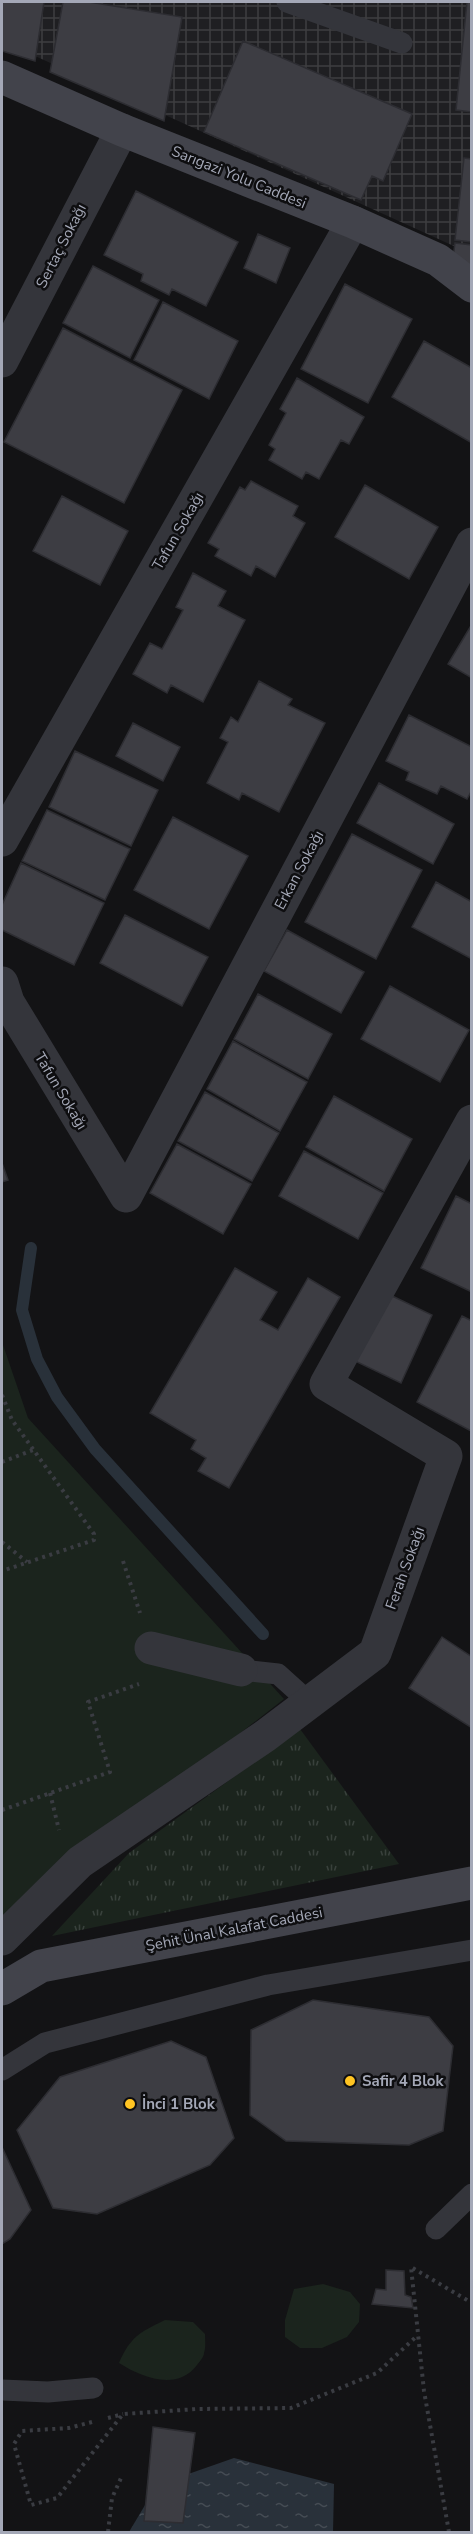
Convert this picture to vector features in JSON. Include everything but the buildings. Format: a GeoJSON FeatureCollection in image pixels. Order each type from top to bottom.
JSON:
{"type":"FeatureCollection","features":[{"type":"Feature","properties":{"kind":"street","name":"Sarıgazi Yolu Caddesi"},"geometry":{"type":"LineString","coordinates":[[2,77],[122,130],[353,222],[438,260],[471,286]]}},
{"type":"Feature","properties":{"kind":"street","name":"Sertaç Sokağı"},"geometry":{"type":"LineString","coordinates":[[2,361],[122,130]]}},
{"type":"Feature","properties":{"kind":"street","name":"Tafun Sokağı"},"geometry":{"type":"LineString","coordinates":[[2,840],[353,222]]}},
{"type":"Feature","properties":{"kind":"street","name":"Erkan Sokağı"},"geometry":{"type":"LineString","coordinates":[[126,1196],[471,544]]}},
{"type":"Feature","properties":{"kind":"street","name":"Tafun Sokağı"},"geometry":{"type":"LineString","coordinates":[[4,997],[126,1196]]}},
{"type":"Feature","properties":{"kind":"street","name":"Ferah Sokağı"},"geometry":{"type":"LineString","coordinates":[[2,1939],[80,1862],[265,1736],[375,1653],[446,1456],[326,1384],[468,1138]]}},
{"type":"Feature","properties":{"kind":"street"},"geometry":{"type":"LineString","coordinates":[[151,1648],[241,1670]]}},
{"type":"Feature","properties":{"kind":"street","name":"Şehit Ünal Kalafat Caddesi"},"geometry":{"type":"LineString","coordinates":[[2,1989],[41,1966],[471,1882]]}},
{"type":"Feature","properties":{"kind":"lane"},"geometry":{"type":"LineString","coordinates":[[287,2],[402,43]]}},
{"type":"Feature","properties":{"kind":"lane"},"geometry":{"type":"LineString","coordinates":[[241,1670],[278,1674],[309,1702]]}},
{"type":"Feature","properties":{"kind":"lane"},"geometry":{"type":"LineString","coordinates":[[2,2070],[45,2043],[268,1985],[471,1950]]}},
{"type":"Feature","properties":{"kind":"lane"},"geometry":{"type":"LineString","coordinates":[[436,2229],[471,2194]]}},
{"type":"Feature","properties":{"kind":"lane"},"geometry":{"type":"LineString","coordinates":[[2,2390],[48,2392],[93,2388]]}},
{"type":"Feature","properties":{"kind":"path"},"geometry":{"type":"LineString","coordinates":[[2,1395],[12,1420],[94,1534],[93,1540],[2,1571]]}},
{"type":"Feature","properties":{"kind":"path"},"geometry":{"type":"LineString","coordinates":[[2,1462],[33,1450]]}},
{"type":"Feature","properties":{"kind":"path"},"geometry":{"type":"LineString","coordinates":[[2,1542],[28,1562]]}},
{"type":"Feature","properties":{"kind":"path"},"geometry":{"type":"LineString","coordinates":[[2,1810],[110,1772],[88,1702],[160,1676],[123,1561]]}},
{"type":"Feature","properties":{"kind":"path"},"geometry":{"type":"LineString","coordinates":[[449,2532],[424,2391],[411,2267],[471,2303]]}},
{"type":"Feature","properties":{"kind":"path"},"geometry":{"type":"LineString","coordinates":[[123,2414],[57,2498],[32,2505],[14,2444],[22,2431],[69,2428],[123,2414],[197,2409],[291,2408],[377,2373],[418,2335]]}},
{"type":"Feature","properties":{"kind":"path"},"geometry":{"type":"LineString","coordinates":[[108,2532],[112,2498],[121,2478]]}},
{"type":"Feature","properties":{"kind":"shaded area"},"geometry":{"type":"Polygon","coordinates":[[[2,2],[471,2],[471,257],[456,247],[2,41],[2,2]]]}},
{"type":"Feature","properties":{"kind":"green space"},"geometry":{"type":"Polygon","coordinates":[[[2,1342],[28,1418],[284,1699],[2,1919],[2,1342]]]}},
{"type":"Feature","properties":{"kind":"green space"},"geometry":{"type":"Polygon","coordinates":[[[300,1729],[399,1864],[52,1936],[129,1853],[300,1729]]]}},
{"type":"Feature","properties":{"kind":"green space"},"geometry":{"type":"Polygon","coordinates":[[[323,2284],[350,2292],[360,2304],[359,2322],[347,2337],[322,2348],[300,2348],[285,2337],[285,2320],[294,2289],[323,2284]]]}},
{"type":"Feature","properties":{"kind":"green space"},"geometry":{"type":"Polygon","coordinates":[[[165,2320],[193,2322],[205,2334],[203,2356],[189,2373],[169,2380],[159,2379],[138,2373],[119,2363],[127,2347],[137,2336],[165,2320]]]}},
{"type":"Feature","properties":{"kind":"water"},"geometry":{"type":"Polygon","coordinates":[[[234,2458],[334,2484],[333,2532],[129,2532],[157,2485],[234,2458]]]}},
{"type":"Feature","properties":{"kind":"waterway"},"geometry":{"type":"LineString","coordinates":[[31,1248],[22,1310],[37,1359],[57,1397],[95,1449],[263,1634]]}},
{"type":"Feature","properties":{"kind":"place","name":"Safir 4 Blok"},"geometry":{"type":"Point","coordinates":[350,2081]}},
{"type":"Feature","properties":{"kind":"place","name":"İnci 1 Blok"},"geometry":{"type":"Point","coordinates":[130,2104]}}]}
